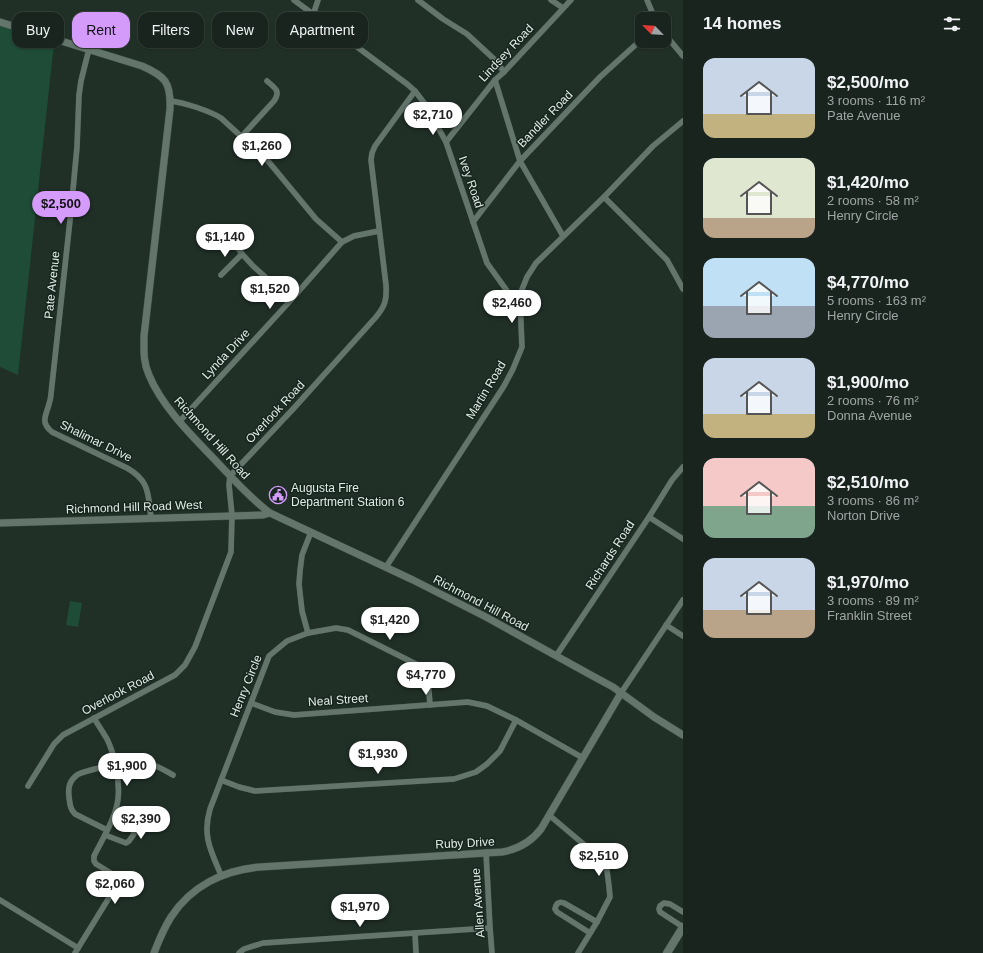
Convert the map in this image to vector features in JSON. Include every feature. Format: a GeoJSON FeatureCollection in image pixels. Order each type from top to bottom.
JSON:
{"type":"FeatureCollection","features":[{"type":"Feature","properties":{"kind":"main road"},"geometry":{"type":"LineString","coordinates":[[667,953],[683,927]]}},
{"type":"Feature","properties":{"kind":"street","name":"Ivey Road"},"geometry":{"type":"LineString","coordinates":[[294,0],[310,12]]}},
{"type":"Feature","properties":{"kind":"street"},"geometry":{"type":"LineString","coordinates":[[314,12],[318,0]]}},
{"type":"Feature","properties":{"kind":"street"},"geometry":{"type":"LineString","coordinates":[[418,0],[443,19],[467,34],[494,59],[504,72]]}},
{"type":"Feature","properties":{"kind":"street"},"geometry":{"type":"LineString","coordinates":[[551,0],[563,8]]}},
{"type":"Feature","properties":{"kind":"street","name":"Lindsey Road"},"geometry":{"type":"LineString","coordinates":[[446,142],[495,80],[571,0]]}},
{"type":"Feature","properties":{"kind":"street"},"geometry":{"type":"LineString","coordinates":[[647,0],[652,12]]}},
{"type":"Feature","properties":{"kind":"street","name":"Richmond Hill Road"},"geometry":{"type":"LineString","coordinates":[[0,22],[142,66],[160,75],[167,83],[170,93],[170,101],[144,336],[144,357],[152,383],[165,403],[230,476],[255,501],[270,513],[439,592],[486,617],[613,687],[663,723],[683,735]]}},
{"type":"Feature","properties":{"kind":"street"},"geometry":{"type":"LineString","coordinates":[[671,40],[682,52]]}},
{"type":"Feature","properties":{"kind":"street","name":"Bandler Road"},"geometry":{"type":"LineString","coordinates":[[473,222],[520,161],[600,77],[635,45]]}},
{"type":"Feature","properties":{"kind":"street","name":"Ivey Road"},"geometry":{"type":"LineString","coordinates":[[358,48],[415,91],[425,104],[446,142],[487,263],[520,309]]}},
{"type":"Feature","properties":{"kind":"street","name":"Pate Avenue"},"geometry":{"type":"LineString","coordinates":[[49,404],[71,211],[77,147],[79,95],[89,49]]}},
{"type":"Feature","properties":{"kind":"street"},"geometry":{"type":"LineString","coordinates":[[495,80],[520,161],[563,236]]}},
{"type":"Feature","properties":{"kind":"street"},"geometry":{"type":"LineString","coordinates":[[242,136],[277,96],[277,91],[268,81]]}},
{"type":"Feature","properties":{"kind":"street","name":"Overlook Road"},"geometry":{"type":"LineString","coordinates":[[28,786],[54,744],[63,735],[175,675],[185,665],[194,647],[231,552],[232,515],[229,485],[230,476],[294,408],[383,308],[386,300],[386,285],[371,160],[372,153],[375,146],[415,91]]}},
{"type":"Feature","properties":{"kind":"street"},"geometry":{"type":"LineString","coordinates":[[170,101],[216,115],[242,136],[268,161],[316,219],[342,242]]}},
{"type":"Feature","properties":{"kind":"street","name":"Martin Road"},"geometry":{"type":"LineString","coordinates":[[386,567],[504,386],[522,347],[520,309],[521,292],[527,277],[536,263],[604,198],[653,146],[683,121]]}},
{"type":"Feature","properties":{"kind":"street"},"geometry":{"type":"LineString","coordinates":[[604,198],[667,260],[683,289]]}},
{"type":"Feature","properties":{"kind":"street","name":"Lynda Drive"},"geometry":{"type":"LineString","coordinates":[[180,421],[342,242],[354,236],[379,231]]}},
{"type":"Feature","properties":{"kind":"street"},"geometry":{"type":"LineString","coordinates":[[229,235],[242,254],[253,266],[291,300]]}},
{"type":"Feature","properties":{"kind":"street"},"geometry":{"type":"LineString","coordinates":[[221,275],[242,254]]}},
{"type":"Feature","properties":{"kind":"street","name":"Shalimar Drive"},"geometry":{"type":"LineString","coordinates":[[49,404],[45,417],[46,424],[50,429],[61,436],[127,468],[134,472],[142,480],[148,494],[151,518]]}},
{"type":"Feature","properties":{"kind":"street","name":"Richards Road"},"geometry":{"type":"LineString","coordinates":[[556,656],[672,480],[683,467]]}},
{"type":"Feature","properties":{"kind":"street","name":"Richmond Hill Road West"},"geometry":{"type":"LineString","coordinates":[[0,523],[263,515],[270,513]]}},
{"type":"Feature","properties":{"kind":"street"},"geometry":{"type":"LineString","coordinates":[[649,516],[683,539]]}},
{"type":"Feature","properties":{"kind":"street"},"geometry":{"type":"LineString","coordinates":[[308,633],[302,611],[299,584],[302,556],[311,532]]}},
{"type":"Feature","properties":{"kind":"street","name":"Ruby Drive"},"geometry":{"type":"LineString","coordinates":[[154,953],[166,926],[180,906],[194,892],[221,875],[240,869],[508,851],[530,841],[538,833],[621,693],[683,600]]}},
{"type":"Feature","properties":{"kind":"street"},"geometry":{"type":"LineString","coordinates":[[666,625],[683,636]]}},
{"type":"Feature","properties":{"kind":"street","name":"Henry Circle"},"geometry":{"type":"LineString","coordinates":[[221,875],[209,846],[207,832],[208,814],[269,656],[286,640],[308,633],[336,628],[348,630],[422,667],[428,678],[430,704]]}},
{"type":"Feature","properties":{"kind":"street","name":"Neal Street"},"geometry":{"type":"LineString","coordinates":[[250,703],[275,712],[294,715],[468,702],[487,706],[516,720],[583,758]]}},
{"type":"Feature","properties":{"kind":"street"},"geometry":{"type":"LineString","coordinates":[[0,900],[76,950],[115,888],[117,879],[114,875],[96,864],[94,861],[94,856],[113,817],[118,800],[118,776],[107,739],[94,718]]}},
{"type":"Feature","properties":{"kind":"street"},"geometry":{"type":"LineString","coordinates":[[221,780],[255,791],[454,779],[476,772],[488,764],[500,751],[516,720]]}},
{"type":"Feature","properties":{"kind":"street"},"geometry":{"type":"LineString","coordinates":[[113,817],[133,826],[134,834],[126,843],[73,811],[70,805],[68,788],[71,781],[77,775],[137,761],[149,763],[174,774]]}},
{"type":"Feature","properties":{"kind":"street"},"geometry":{"type":"LineString","coordinates":[[549,815],[600,858],[607,871],[610,897],[578,953]]}},
{"type":"Feature","properties":{"kind":"street","name":"Allen Avenue"},"geometry":{"type":"LineString","coordinates":[[486,852],[492,953]]}},
{"type":"Feature","properties":{"kind":"street"},"geometry":{"type":"LineString","coordinates":[[590,933],[557,912],[555,909],[557,903],[564,902],[597,922]]}},
{"type":"Feature","properties":{"kind":"street"},"geometry":{"type":"LineString","coordinates":[[683,912],[670,904],[664,903],[658,909],[660,912],[683,927]]}},
{"type":"Feature","properties":{"kind":"street"},"geometry":{"type":"LineString","coordinates":[[239,953],[244,949],[262,943],[490,928]]}},
{"type":"Feature","properties":{"kind":"street"},"geometry":{"type":"LineString","coordinates":[[414,933],[416,953]]}},
{"type":"Feature","properties":{"kind":"green space"},"geometry":{"type":"Polygon","coordinates":[[[0,23],[12,27],[12,48],[53,48],[18,375],[0,367],[0,23]]]}},
{"type":"Feature","properties":{"kind":"green space"},"geometry":{"type":"Polygon","coordinates":[[[70,601],[82,603],[78,627],[66,625],[70,601]]]}},
{"type":"Feature","properties":{"kind":"place","name":"Augusta Fire Department Station 6"},"geometry":{"type":"Point","coordinates":[278,495]}}]}
